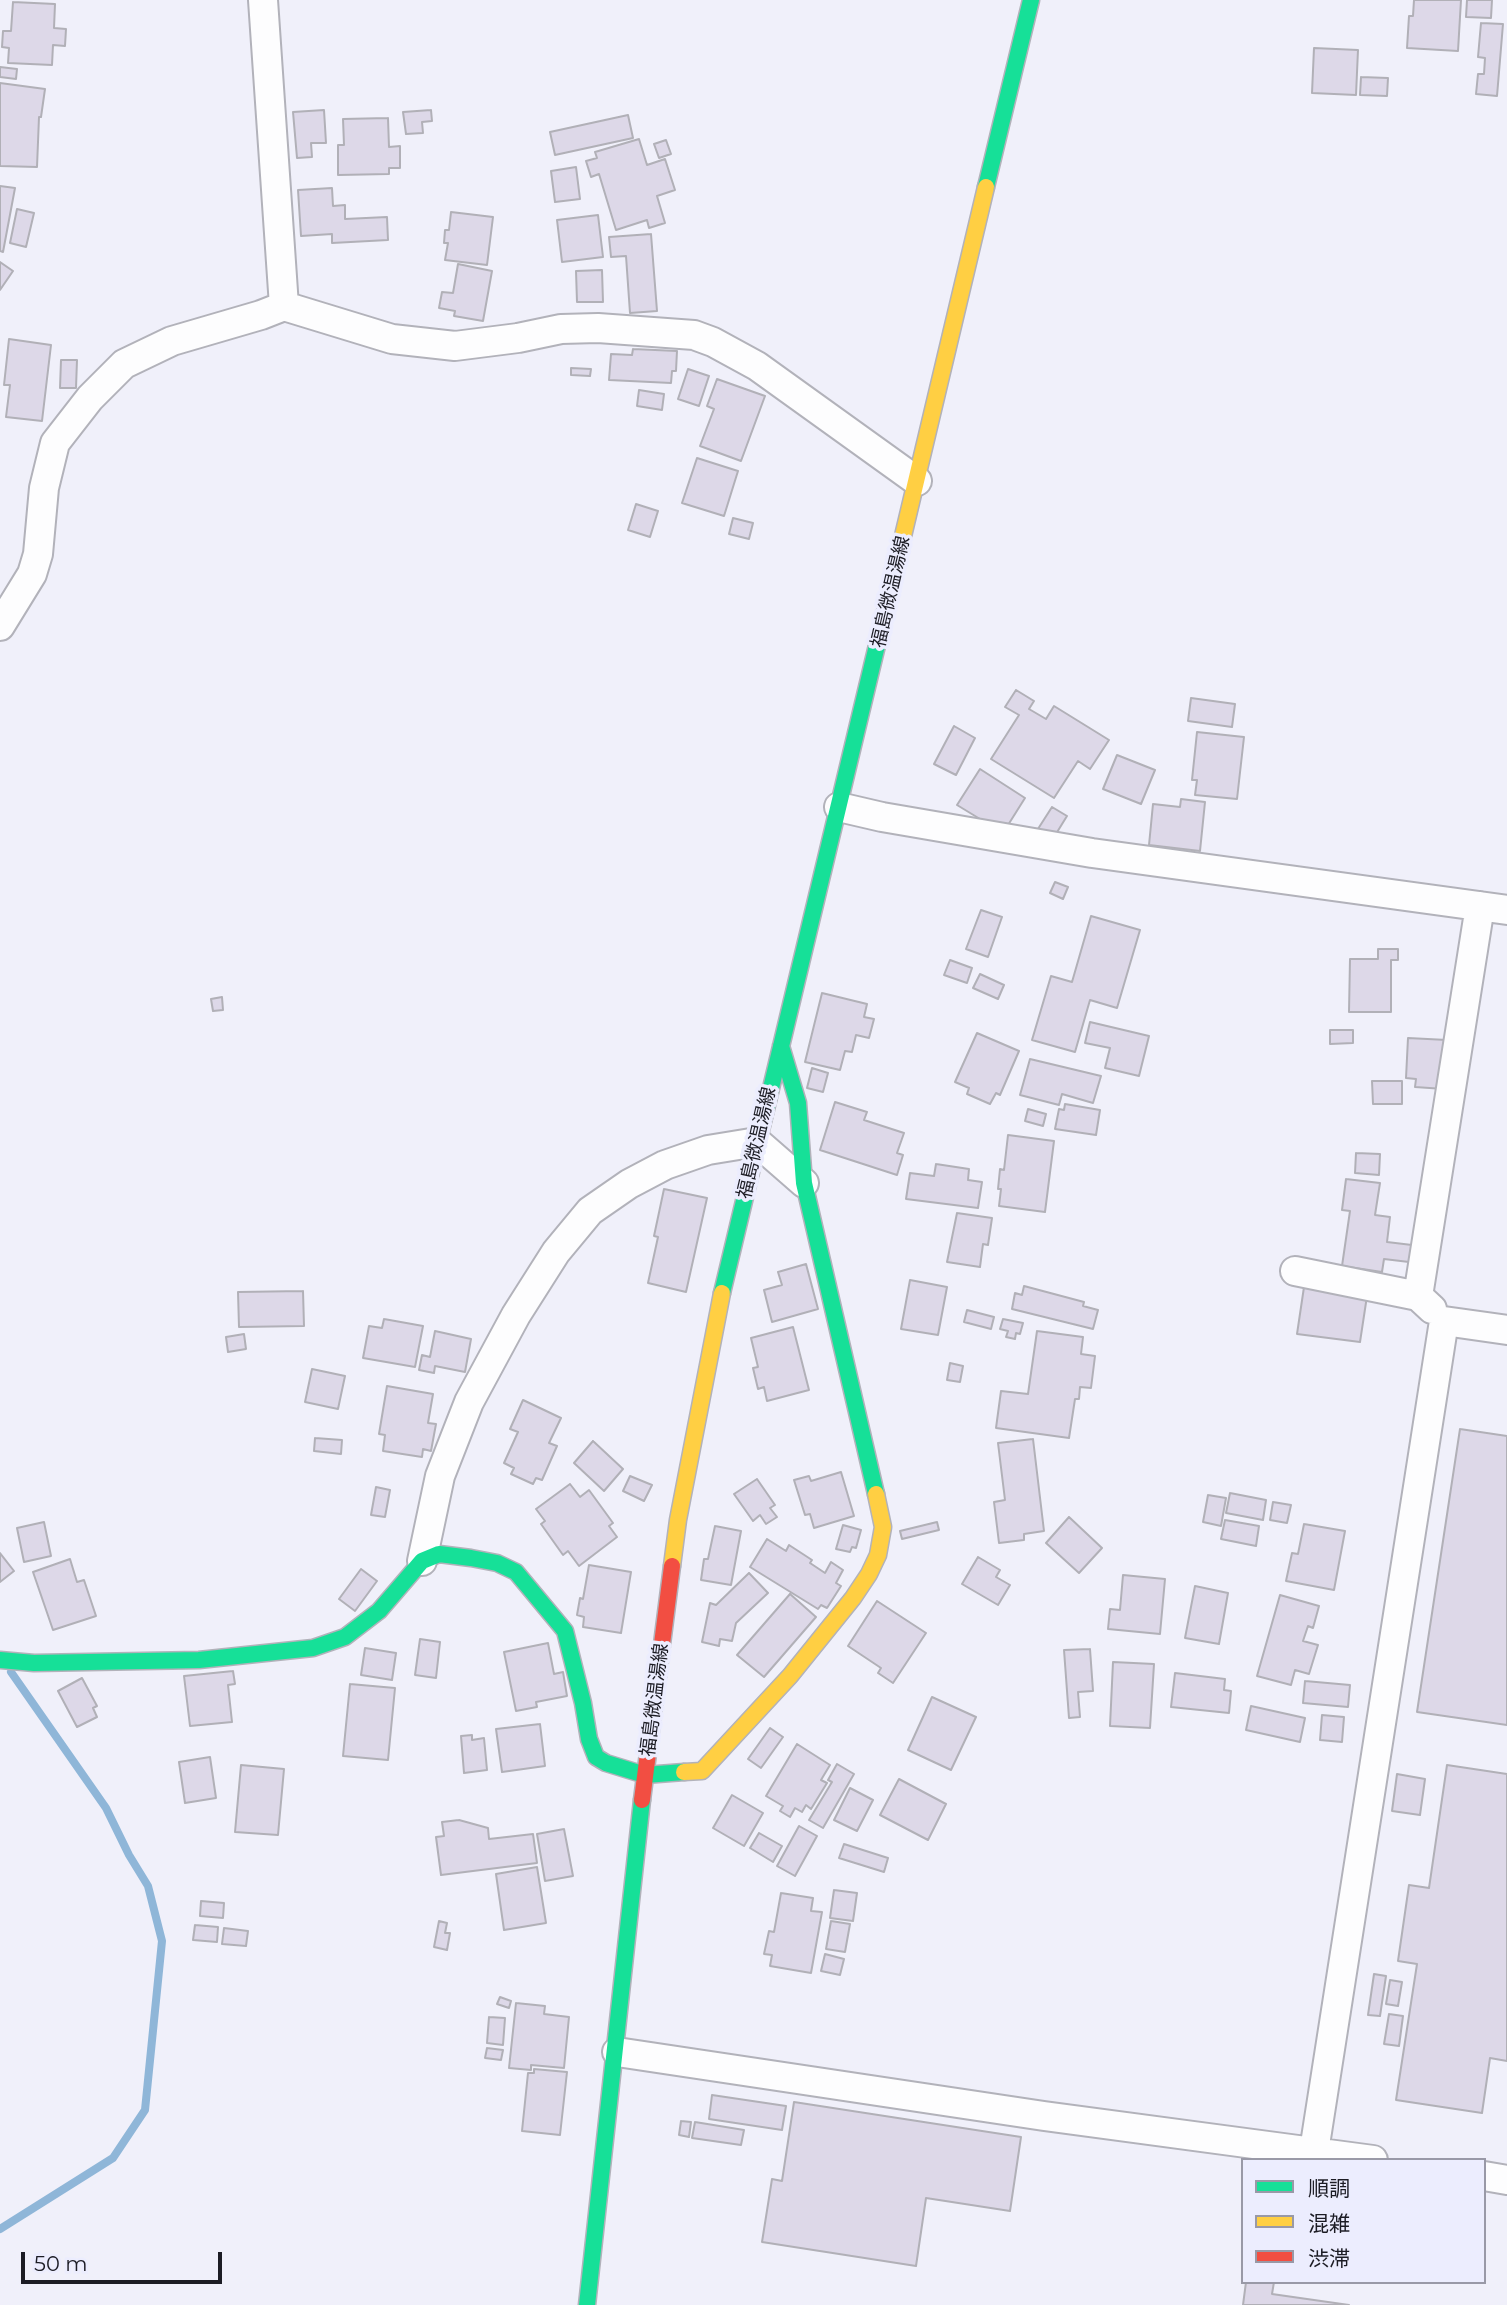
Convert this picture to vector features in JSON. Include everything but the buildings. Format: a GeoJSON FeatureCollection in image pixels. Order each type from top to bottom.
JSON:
{"type":"FeatureCollection","features":[{"type":"Feature","properties":{"kind":"main road","name":"福島微温湯線"},"geometry":{"type":"LineString","coordinates":[[587,2305],[617,2052],[645,1775],[678,1520],[713,1330],[1031,0]]}},
{"type":"Feature","properties":{"kind":"main road"},"geometry":{"type":"LineString","coordinates":[[0,1660],[34,1663],[199,1660],[313,1648],[345,1637],[379,1611],[407,1582],[422,1561],[439,1554],[497,1563],[516,1572],[565,1631],[589,1739],[596,1757],[606,1763],[645,1775],[702,1771],[806,1657],[853,1598],[869,1574],[877,1555],[883,1527],[804,1183],[798,1103],[780,1044]]}},
{"type":"Feature","properties":{"kind":"street"},"geometry":{"type":"LineString","coordinates":[[263,0],[284,306]]}},
{"type":"Feature","properties":{"kind":"street"},"geometry":{"type":"LineString","coordinates":[[0,626],[32,574],[37,554],[44,488],[55,443],[90,398],[124,364],[160,347],[284,306],[393,339],[455,346],[561,329],[597,328],[694,335],[713,342],[757,366],[917,481]]}},
{"type":"Feature","properties":{"kind":"street"},"geometry":{"type":"LineString","coordinates":[[839,807],[1092,853],[1494,908],[1418,1296]]}},
{"type":"Feature","properties":{"kind":"street"},"geometry":{"type":"LineString","coordinates":[[422,1561],[440,1476],[468,1402],[516,1315],[556,1252],[590,1211],[629,1184],[665,1165],[708,1150],[757,1142],[804,1183]]}},
{"type":"Feature","properties":{"kind":"street"},"geometry":{"type":"LineString","coordinates":[[1295,1271],[1418,1296],[1444,1321],[1507,1330]]}},
{"type":"Feature","properties":{"kind":"street"},"geometry":{"type":"LineString","coordinates":[[1314,2151],[1444,1321]]}},
{"type":"Feature","properties":{"kind":"street"},"geometry":{"type":"LineString","coordinates":[[617,2052],[1044,2116],[1360,2158]]}},
{"type":"Feature","properties":{"kind":"street"},"geometry":{"type":"LineString","coordinates":[[1486,2176],[1507,2180]]}},
{"type":"Feature","properties":{"kind":"waterway"},"geometry":{"type":"LineString","coordinates":[[0,2229],[113,2158],[145,2110],[162,1941],[148,1886],[106,1808],[11,1672]]}},
{"type":"Feature","properties":{"kind":"traffic: fast"},"geometry":{"type":"LineString","coordinates":[[986,187],[1031,0]]}},
{"type":"Feature","properties":{"kind":"traffic: fast"},"geometry":{"type":"LineString","coordinates":[[722,1293],[879,637]]}},
{"type":"Feature","properties":{"kind":"traffic: fast"},"geometry":{"type":"LineString","coordinates":[[781,1046],[798,1103],[804,1183],[876,1494]]}},
{"type":"Feature","properties":{"kind":"traffic: fast"},"geometry":{"type":"LineString","coordinates":[[0,1660],[34,1663],[199,1660],[313,1648],[345,1637],[379,1611],[422,1561],[439,1554],[471,1558],[497,1563],[516,1572],[565,1631],[589,1739],[596,1757],[606,1763],[645,1775],[684,1772]]}},
{"type":"Feature","properties":{"kind":"traffic: fast"},"geometry":{"type":"LineString","coordinates":[[587,2305],[642,1800]]}},
{"type":"Feature","properties":{"kind":"traffic: slow"},"geometry":{"type":"LineString","coordinates":[[879,637],[986,187]]}},
{"type":"Feature","properties":{"kind":"traffic: slow"},"geometry":{"type":"LineString","coordinates":[[672,1566],[678,1520],[722,1293]]}},
{"type":"Feature","properties":{"kind":"traffic: slow"},"geometry":{"type":"LineString","coordinates":[[684,1772],[702,1771],[790,1676],[853,1598],[878,1555],[883,1527],[876,1494]]}},
{"type":"Feature","properties":{"kind":"traffic: jam"},"geometry":{"type":"LineString","coordinates":[[642,1800],[672,1566]]}}]}
